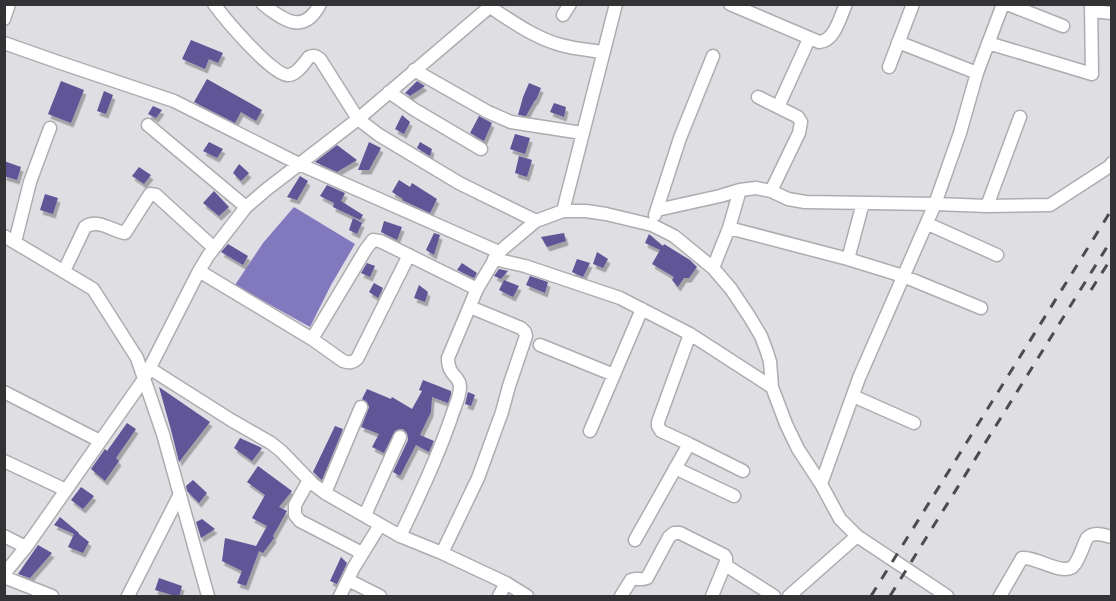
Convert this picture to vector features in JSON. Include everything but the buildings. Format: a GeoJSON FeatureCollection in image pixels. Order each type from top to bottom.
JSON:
{"type":"FeatureCollection","features":[{"type":"Feature","properties":{"kind":"street"},"geometry":{"type":"LineString","coordinates":[[4,19],[9,4]]}},
{"type":"Feature","properties":{"kind":"street"},"geometry":{"type":"LineString","coordinates":[[214,4],[236,31],[281,74],[295,73],[309,57],[320,59],[358,119],[379,135],[459,183],[536,221]]}},
{"type":"Feature","properties":{"kind":"street"},"geometry":{"type":"LineString","coordinates":[[263,4],[279,10],[295,23],[309,20],[320,4]]}},
{"type":"Feature","properties":{"kind":"street"},"geometry":{"type":"LineString","coordinates":[[562,211],[616,4]]}},
{"type":"Feature","properties":{"kind":"street"},"geometry":{"type":"LineString","coordinates":[[729,4],[819,42],[830,38],[846,4]]}},
{"type":"Feature","properties":{"kind":"street"},"geometry":{"type":"LineString","coordinates":[[889,67],[913,4]]}},
{"type":"Feature","properties":{"kind":"street"},"geometry":{"type":"LineString","coordinates":[[821,484],[867,360],[928,224],[960,132],[977,73],[1005,4],[1063,26]]}},
{"type":"Feature","properties":{"kind":"street"},"geometry":{"type":"LineString","coordinates":[[52,597],[4,575],[26,547],[146,374],[199,271],[246,207],[358,119],[491,6],[523,28],[547,40],[563,46],[603,52]]}},
{"type":"Feature","properties":{"kind":"street"},"geometry":{"type":"LineString","coordinates":[[988,43],[1092,74],[1091,8],[1112,13]]}},
{"type":"Feature","properties":{"kind":"street"},"geometry":{"type":"LineString","coordinates":[[778,107],[809,39]]}},
{"type":"Feature","properties":{"kind":"street"},"geometry":{"type":"LineString","coordinates":[[898,42],[977,73]]}},
{"type":"Feature","properties":{"kind":"street"},"geometry":{"type":"LineString","coordinates":[[4,43],[174,100],[299,165],[496,256],[620,297],[690,334],[772,387]]}},
{"type":"Feature","properties":{"kind":"street"},"geometry":{"type":"LineString","coordinates":[[652,225],[680,138],[713,56]]}},
{"type":"Feature","properties":{"kind":"street"},"geometry":{"type":"LineString","coordinates":[[414,70],[511,122],[582,133]]}},
{"type":"Feature","properties":{"kind":"street"},"geometry":{"type":"LineString","coordinates":[[389,92],[481,149]]}},
{"type":"Feature","properties":{"kind":"street"},"geometry":{"type":"LineString","coordinates":[[758,96],[798,117],[801,122],[799,133],[771,191]]}},
{"type":"Feature","properties":{"kind":"street"},"geometry":{"type":"LineString","coordinates":[[987,206],[1020,117]]}},
{"type":"Feature","properties":{"kind":"street"},"geometry":{"type":"LineString","coordinates":[[148,125],[246,207]]}},
{"type":"Feature","properties":{"kind":"street"},"geometry":{"type":"LineString","coordinates":[[50,128],[10,239],[93,288],[146,374],[208,597]]}},
{"type":"Feature","properties":{"kind":"street"},"geometry":{"type":"LineString","coordinates":[[657,210],[756,188],[797,201],[987,206],[1050,205],[1112,163]]}},
{"type":"Feature","properties":{"kind":"street"},"geometry":{"type":"LineString","coordinates":[[713,268],[729,228],[740,190]]}},
{"type":"Feature","properties":{"kind":"street"},"geometry":{"type":"LineString","coordinates":[[64,271],[85,227],[95,223],[125,233],[148,196],[153,194],[214,248]]}},
{"type":"Feature","properties":{"kind":"street"},"geometry":{"type":"LineString","coordinates":[[848,260],[863,203]]}},
{"type":"Feature","properties":{"kind":"street"},"geometry":{"type":"LineString","coordinates":[[400,536],[426,484],[458,397],[459,382],[449,370],[448,358],[477,288],[496,256],[536,221],[562,211],[596,213],[652,225],[674,236],[713,268],[731,289],[761,336],[770,362],[772,387],[786,424],[798,449],[840,519],[857,536],[933,593],[947,597]]}},
{"type":"Feature","properties":{"kind":"street"},"geometry":{"type":"LineString","coordinates":[[928,224],[997,255]]}},
{"type":"Feature","properties":{"kind":"street"},"geometry":{"type":"LineString","coordinates":[[729,228],[903,276],[981,308]]}},
{"type":"Feature","properties":{"kind":"street"},"geometry":{"type":"LineString","coordinates":[[312,339],[369,243],[373,240],[380,241],[477,288]]}},
{"type":"Feature","properties":{"kind":"street"},"geometry":{"type":"LineString","coordinates":[[199,271],[348,363],[353,363],[409,255]]}},
{"type":"Feature","properties":{"kind":"street"},"geometry":{"type":"LineString","coordinates":[[442,553],[478,478],[526,336],[521,328],[470,307]]}},
{"type":"Feature","properties":{"kind":"street"},"geometry":{"type":"LineString","coordinates":[[590,431],[642,309]]}},
{"type":"Feature","properties":{"kind":"street"},"geometry":{"type":"LineString","coordinates":[[690,334],[658,426],[661,430],[743,471]]}},
{"type":"Feature","properties":{"kind":"street"},"geometry":{"type":"LineString","coordinates":[[540,345],[614,375]]}},
{"type":"Feature","properties":{"kind":"street"},"geometry":{"type":"LineString","coordinates":[[146,374],[271,443],[325,493],[400,536],[506,583],[528,597]]}},
{"type":"Feature","properties":{"kind":"street"},"geometry":{"type":"LineString","coordinates":[[4,392],[100,441]]}},
{"type":"Feature","properties":{"kind":"street"},"geometry":{"type":"LineString","coordinates":[[853,396],[914,423]]}},
{"type":"Feature","properties":{"kind":"street"},"geometry":{"type":"LineString","coordinates":[[325,493],[361,407]]}},
{"type":"Feature","properties":{"kind":"street"},"geometry":{"type":"LineString","coordinates":[[364,515],[400,437]]}},
{"type":"Feature","properties":{"kind":"street"},"geometry":{"type":"LineString","coordinates":[[635,540],[689,444]]}},
{"type":"Feature","properties":{"kind":"street"},"geometry":{"type":"LineString","coordinates":[[4,461],[66,490]]}},
{"type":"Feature","properties":{"kind":"street"},"geometry":{"type":"LineString","coordinates":[[675,468],[734,496]]}},
{"type":"Feature","properties":{"kind":"street"},"geometry":{"type":"LineString","coordinates":[[309,480],[295,505],[295,515],[300,520],[362,554]]}},
{"type":"Feature","properties":{"kind":"street"},"geometry":{"type":"LineString","coordinates":[[128,597],[180,494]]}},
{"type":"Feature","properties":{"kind":"street"},"geometry":{"type":"LineString","coordinates":[[340,597],[380,525]]}},
{"type":"Feature","properties":{"kind":"street"},"geometry":{"type":"LineString","coordinates":[[621,597],[631,579],[647,578],[669,537],[674,533],[680,533],[726,558],[712,597]]}},
{"type":"Feature","properties":{"kind":"street"},"geometry":{"type":"LineString","coordinates":[[1000,597],[1022,558],[1031,558],[1062,570],[1068,570],[1075,565],[1090,535],[1112,537]]}},
{"type":"Feature","properties":{"kind":"street"},"geometry":{"type":"LineString","coordinates":[[4,536],[26,547]]}},
{"type":"Feature","properties":{"kind":"street"},"geometry":{"type":"LineString","coordinates":[[789,597],[857,536]]}},
{"type":"Feature","properties":{"kind":"street"},"geometry":{"type":"LineString","coordinates":[[725,565],[774,597]]}},
{"type":"Feature","properties":{"kind":"street"},"geometry":{"type":"LineString","coordinates":[[348,580],[380,597]]}},
{"type":"Feature","properties":{"kind":"street"},"geometry":{"type":"LineString","coordinates":[[499,597],[506,583]]}},
{"type":"Feature","properties":{"kind":"shaded area"},"geometry":{"type":"Polygon","coordinates":[[[294,207],[355,244],[310,327],[235,285],[263,243],[294,207]]]}},
{"type":"Feature","properties":{"kind":"railway"},"geometry":{"type":"LineString","coordinates":[[871,596],[1112,209]]}},
{"type":"Feature","properties":{"kind":"railway"},"geometry":{"type":"LineString","coordinates":[[890,596],[1112,239]]}},
{"type":"Feature","properties":{"kind":"railway"},"geometry":{"type":"LineString","coordinates":[[1091,290],[1112,257]]}}]}
